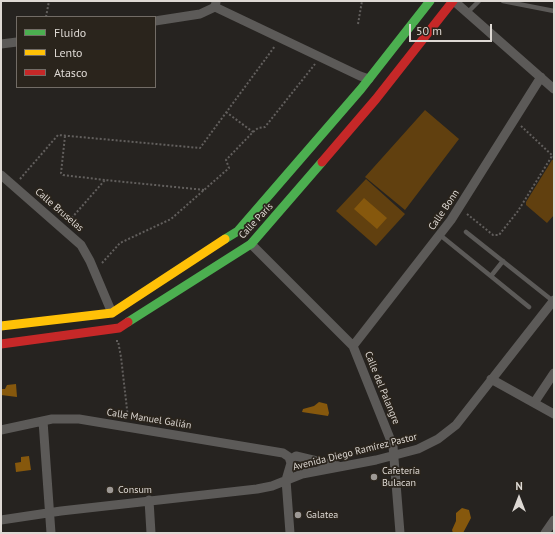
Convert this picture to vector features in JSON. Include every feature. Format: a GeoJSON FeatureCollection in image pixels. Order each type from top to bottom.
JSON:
{"type":"FeatureCollection","features":[{"type":"Feature","properties":{"kind":"main road","name":"Calle París"},"geometry":{"type":"LineString","coordinates":[[1,326],[112,313],[238,231],[368,80],[430,1]]}},
{"type":"Feature","properties":{"kind":"main road","name":"Calle París"},"geometry":{"type":"LineString","coordinates":[[1,344],[119,328],[251,244],[381,93],[453,1]]}},
{"type":"Feature","properties":{"kind":"main road"},"geometry":{"type":"LineString","coordinates":[[368,80],[388,84]]}},
{"type":"Feature","properties":{"kind":"main road"},"geometry":{"type":"LineString","coordinates":[[368,80],[381,93]]}},
{"type":"Feature","properties":{"kind":"main road"},"geometry":{"type":"LineString","coordinates":[[238,231],[251,244]]}},
{"type":"Feature","properties":{"kind":"main road"},"geometry":{"type":"LineString","coordinates":[[112,313],[119,328]]}},
{"type":"Feature","properties":{"kind":"street"},"geometry":{"type":"LineString","coordinates":[[453,1],[554,89]]}},
{"type":"Feature","properties":{"kind":"street"},"geometry":{"type":"LineString","coordinates":[[156,21],[200,14],[216,4],[368,80]]}},
{"type":"Feature","properties":{"kind":"street"},"geometry":{"type":"LineString","coordinates":[[1,44],[16,42]]}},
{"type":"Feature","properties":{"kind":"street","name":"Calle Bonn"},"geometry":{"type":"LineString","coordinates":[[353,346],[440,235],[541,77]]}},
{"type":"Feature","properties":{"kind":"street","name":"Calle Bruselas"},"geometry":{"type":"LineString","coordinates":[[1,175],[81,245],[90,261],[112,313]]}},
{"type":"Feature","properties":{"kind":"street","name":"Calle del Palangre"},"geometry":{"type":"LineString","coordinates":[[251,244],[353,346],[390,436],[395,455],[400,533]]}},
{"type":"Feature","properties":{"kind":"street","name":"Avenida Diego Ramírez Pastor"},"geometry":{"type":"LineString","coordinates":[[1,520],[49,512],[257,488],[302,474],[395,455],[428,445],[448,433],[456,425],[554,300]]}},
{"type":"Feature","properties":{"kind":"street"},"geometry":{"type":"LineString","coordinates":[[534,403],[554,373]]}},
{"type":"Feature","properties":{"kind":"street"},"geometry":{"type":"LineString","coordinates":[[491,379],[554,414]]}},
{"type":"Feature","properties":{"kind":"street","name":"Calle Manuel Galián"},"geometry":{"type":"LineString","coordinates":[[1,430],[61,418],[79,419],[283,453],[290,460]]}},
{"type":"Feature","properties":{"kind":"street"},"geometry":{"type":"LineString","coordinates":[[43,421],[51,533]]}},
{"type":"Feature","properties":{"kind":"street"},"geometry":{"type":"LineString","coordinates":[[290,533],[286,480],[291,467],[290,460],[296,456],[341,466]]}},
{"type":"Feature","properties":{"kind":"street"},"geometry":{"type":"LineString","coordinates":[[149,500],[151,533]]}},
{"type":"Feature","properties":{"kind":"street"},"geometry":{"type":"LineString","coordinates":[[545,533],[554,520]]}},
{"type":"Feature","properties":{"kind":"lane"},"geometry":{"type":"LineString","coordinates":[[467,13],[479,1]]}},
{"type":"Feature","properties":{"kind":"lane"},"geometry":{"type":"LineString","coordinates":[[503,1],[554,11]]}},
{"type":"Feature","properties":{"kind":"lane"},"geometry":{"type":"LineString","coordinates":[[466,232],[554,300]]}},
{"type":"Feature","properties":{"kind":"lane"},"geometry":{"type":"LineString","coordinates":[[440,235],[529,306]]}},
{"type":"Feature","properties":{"kind":"lane"},"geometry":{"type":"LineString","coordinates":[[491,276],[503,261]]}},
{"type":"Feature","properties":{"kind":"path"},"geometry":{"type":"LineString","coordinates":[[46,16],[49,1]]}},
{"type":"Feature","properties":{"kind":"path"},"geometry":{"type":"LineString","coordinates":[[358,24],[362,1]]}},
{"type":"Feature","properties":{"kind":"path"},"geometry":{"type":"LineString","coordinates":[[19,180],[58,135],[200,148],[277,43]]}},
{"type":"Feature","properties":{"kind":"path"},"geometry":{"type":"LineString","coordinates":[[100,265],[120,243],[171,219],[229,168],[226,160],[253,132],[258,128],[265,127],[316,62]]}},
{"type":"Feature","properties":{"kind":"path"},"geometry":{"type":"LineString","coordinates":[[226,112],[253,132]]}},
{"type":"Feature","properties":{"kind":"path"},"geometry":{"type":"LineString","coordinates":[[467,214],[493,235],[499,235],[518,210],[553,157],[514,120]]}},
{"type":"Feature","properties":{"kind":"path"},"geometry":{"type":"LineString","coordinates":[[65,136],[61,173],[63,175],[205,190]]}},
{"type":"Feature","properties":{"kind":"path"},"geometry":{"type":"LineString","coordinates":[[68,222],[105,180]]}},
{"type":"Feature","properties":{"kind":"path"},"geometry":{"type":"LineString","coordinates":[[110,340],[118,341],[128,420]]}},
{"type":"Feature","properties":{"kind":"shaded area"},"geometry":{"type":"Polygon","coordinates":[[[425,110],[459,139],[405,210],[365,177],[425,110]]]}},
{"type":"Feature","properties":{"kind":"shaded area"},"geometry":{"type":"Polygon","coordinates":[[[552,160],[554,160],[554,215],[547,223],[526,205],[526,202],[552,160]]]}},
{"type":"Feature","properties":{"kind":"shaded area"},"geometry":{"type":"Polygon","coordinates":[[[366,179],[405,214],[376,246],[336,211],[366,179]]]}},
{"type":"Feature","properties":{"kind":"shaded area"},"geometry":{"type":"Polygon","coordinates":[[[364,198],[387,218],[377,229],[354,209],[364,198]]]}},
{"type":"Feature","properties":{"kind":"shaded area"},"geometry":{"type":"Polygon","coordinates":[[[16,384],[17,397],[1,395],[1,389],[5,389],[7,385],[16,384]]]}},
{"type":"Feature","properties":{"kind":"shaded area"},"geometry":{"type":"Polygon","coordinates":[[[319,402],[327,404],[329,413],[328,416],[302,412],[303,409],[314,406],[319,402]]]}},
{"type":"Feature","properties":{"kind":"shaded area"},"geometry":{"type":"Polygon","coordinates":[[[29,456],[31,470],[16,472],[15,463],[21,462],[21,457],[29,456]]]}},
{"type":"Feature","properties":{"kind":"shaded area"},"geometry":{"type":"Polygon","coordinates":[[[462,508],[469,510],[471,518],[463,533],[453,533],[452,530],[456,521],[456,513],[462,508]]]}},
{"type":"Feature","properties":{"kind":"traffic: fast"},"geometry":{"type":"LineString","coordinates":[[225,239],[238,231],[361,89],[430,1]]}},
{"type":"Feature","properties":{"kind":"traffic: fast"},"geometry":{"type":"LineString","coordinates":[[128,322],[251,244],[322,162]]}},
{"type":"Feature","properties":{"kind":"traffic: slow"},"geometry":{"type":"LineString","coordinates":[[1,326],[112,313],[225,239]]}},
{"type":"Feature","properties":{"kind":"traffic: jam"},"geometry":{"type":"LineString","coordinates":[[322,162],[376,99],[453,1]]}},
{"type":"Feature","properties":{"kind":"traffic: jam"},"geometry":{"type":"LineString","coordinates":[[1,344],[119,328],[128,322]]}},
{"type":"Feature","properties":{"kind":"place","name":"Cafetería Bulacan"},"geometry":{"type":"Point","coordinates":[374,477]}},
{"type":"Feature","properties":{"kind":"place","name":"Consum"},"geometry":{"type":"Point","coordinates":[110,490]}},
{"type":"Feature","properties":{"kind":"place","name":"Galatea"},"geometry":{"type":"Point","coordinates":[298,515]}}]}
